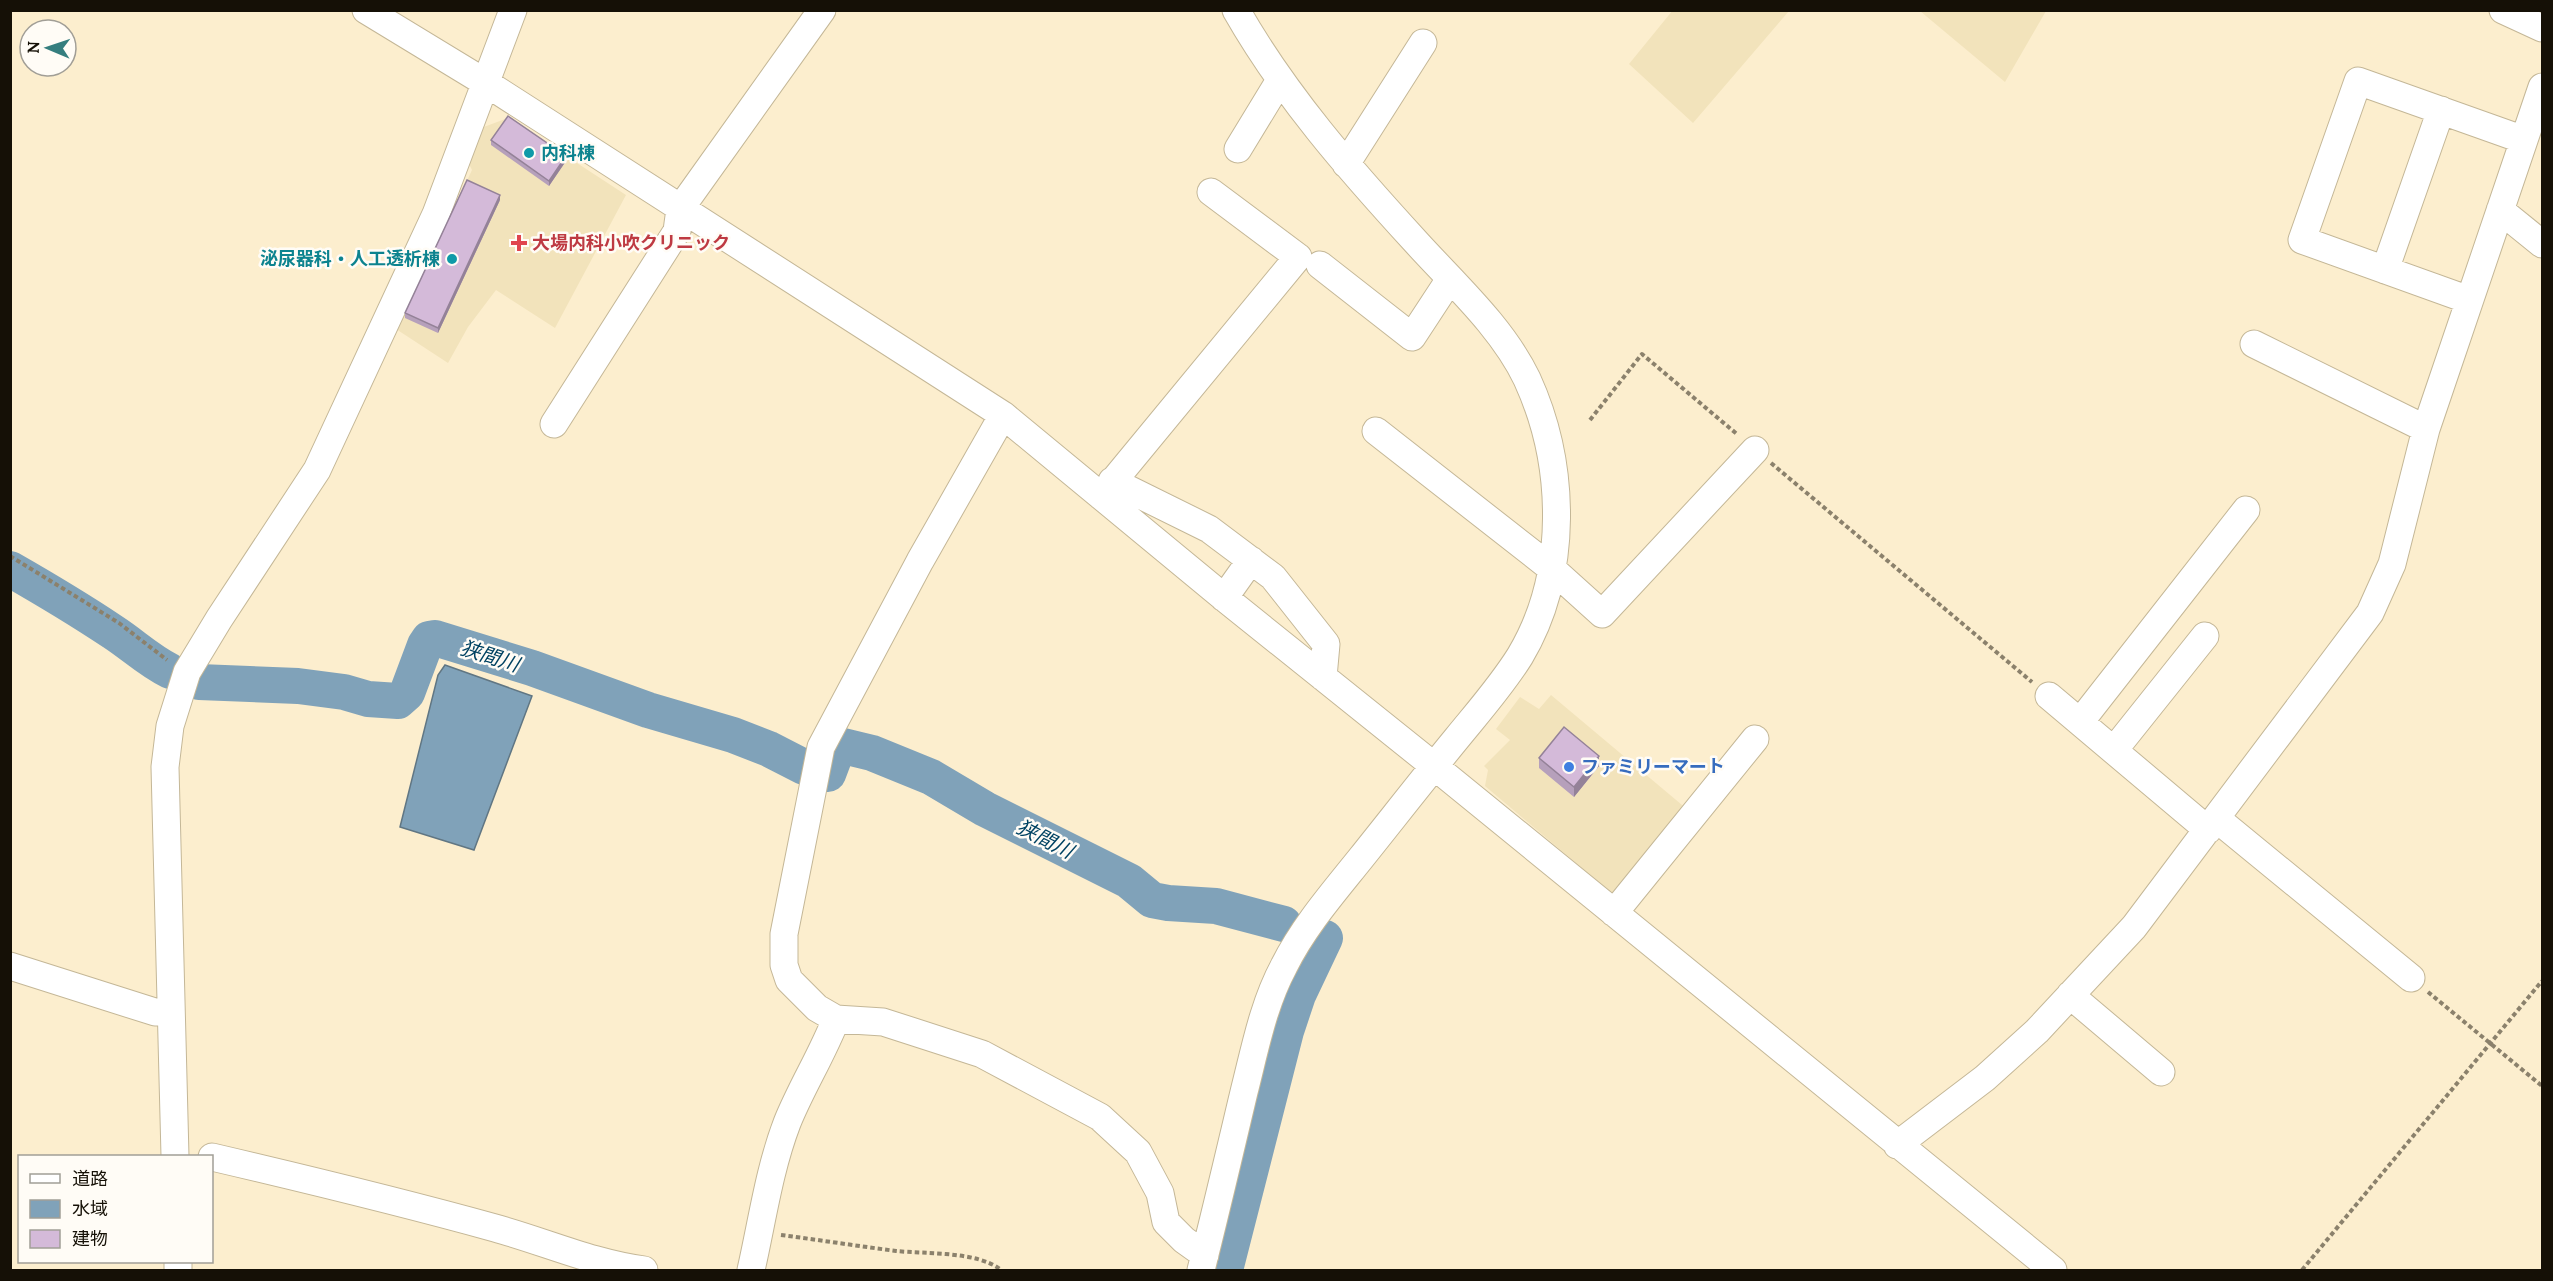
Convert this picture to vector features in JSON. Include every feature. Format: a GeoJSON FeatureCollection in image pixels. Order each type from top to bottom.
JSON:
{"type":"FeatureCollection","features":[{"type":"Feature","properties":{"kind":"street"},"geometry":{"type":"LineString","coordinates":[[366,10],[486,83],[1003,415],[1106,489],[1224,598],[2053,1270]]}},
{"type":"Feature","properties":{"kind":"street"},"geometry":{"type":"LineString","coordinates":[[193,1155],[175,1153],[165,767],[170,726],[187,672],[219,618],[317,470],[436,214],[513,10]]}},
{"type":"Feature","properties":{"kind":"street"},"geometry":{"type":"LineString","coordinates":[[554,424],[677,231],[680,209],[822,10]]}},
{"type":"Feature","properties":{"kind":"street"},"geometry":{"type":"LineString","coordinates":[[1203,1263],[1270,994],[1308,925],[1492,695],[1520,654],[1542,608],[1551,568],[1556,519],[1554,468],[1539,409],[1526,376],[1509,348],[1308,119],[1280,80],[1236,10]]}},
{"type":"Feature","properties":{"kind":"street"},"geometry":{"type":"LineString","coordinates":[[2503,10],[2542,28]]}},
{"type":"Feature","properties":{"kind":"street"},"geometry":{"type":"LineString","coordinates":[[1346,164],[1423,43]]}},
{"type":"Feature","properties":{"kind":"street"},"geometry":{"type":"LineString","coordinates":[[1238,149],[1280,80]]}},
{"type":"Feature","properties":{"kind":"street"},"geometry":{"type":"LineString","coordinates":[[2469,300],[2302,240],[2358,81],[2524,140]]}},
{"type":"Feature","properties":{"kind":"street"},"geometry":{"type":"LineString","coordinates":[[1897,1145],[1985,1078],[2037,1031],[2134,927],[2370,613],[2392,564],[2426,429],[2542,87]]}},
{"type":"Feature","properties":{"kind":"street"},"geometry":{"type":"LineString","coordinates":[[2385,270],[2441,110]]}},
{"type":"Feature","properties":{"kind":"street"},"geometry":{"type":"LineString","coordinates":[[1106,489],[1298,257],[1211,192]]}},
{"type":"Feature","properties":{"kind":"street"},"geometry":{"type":"LineString","coordinates":[[2500,210],[2542,244]]}},
{"type":"Feature","properties":{"kind":"street"},"geometry":{"type":"LineString","coordinates":[[1320,265],[1412,337],[1450,279]]}},
{"type":"Feature","properties":{"kind":"street"},"geometry":{"type":"LineString","coordinates":[[2254,344],[2426,429]]}},
{"type":"Feature","properties":{"kind":"street"},"geometry":{"type":"LineString","coordinates":[[1003,415],[920,561],[821,747],[784,934],[784,965],[789,980],[802,995],[836,1019],[883,1022],[982,1054],[1100,1117],[1138,1152],[1160,1193],[1166,1222],[1203,1263]]}},
{"type":"Feature","properties":{"kind":"street"},"geometry":{"type":"LineString","coordinates":[[1376,431],[1551,568],[1602,614],[1755,450]]}},
{"type":"Feature","properties":{"kind":"street"},"geometry":{"type":"LineString","coordinates":[[1106,489],[1209,529],[1273,577],[1326,644],[1323,677]]}},
{"type":"Feature","properties":{"kind":"street"},"geometry":{"type":"LineString","coordinates":[[2080,722],[2246,510]]}},
{"type":"Feature","properties":{"kind":"street"},"geometry":{"type":"LineString","coordinates":[[1224,598],[1251,560]]}},
{"type":"Feature","properties":{"kind":"street"},"geometry":{"type":"LineString","coordinates":[[2114,750],[2205,636]]}},
{"type":"Feature","properties":{"kind":"street"},"geometry":{"type":"LineString","coordinates":[[2049,696],[2114,750],[2411,978]]}},
{"type":"Feature","properties":{"kind":"street"},"geometry":{"type":"LineString","coordinates":[[1614,913],[1755,739]]}},
{"type":"Feature","properties":{"kind":"street"},"geometry":{"type":"LineString","coordinates":[[10,966],[155,1012],[171,1011]]}},
{"type":"Feature","properties":{"kind":"street"},"geometry":{"type":"LineString","coordinates":[[2070,995],[2161,1072]]}},
{"type":"Feature","properties":{"kind":"street"},"geometry":{"type":"LineString","coordinates":[[751,1270],[777,1154],[787,1122],[825,1047],[836,1019]]}},
{"type":"Feature","properties":{"kind":"street"},"geometry":{"type":"LineString","coordinates":[[213,1157],[406,1203],[502,1230],[583,1264],[644,1270]]}},
{"type":"Feature","properties":{"kind":"path"},"geometry":{"type":"LineString","coordinates":[[1590,420],[1642,354],[2049,696]]}},
{"type":"Feature","properties":{"kind":"path"},"geometry":{"type":"LineString","coordinates":[[10,556],[119,623],[187,672]]}},
{"type":"Feature","properties":{"kind":"path"},"geometry":{"type":"LineString","coordinates":[[2411,978],[2542,1086]]}},
{"type":"Feature","properties":{"kind":"path"},"geometry":{"type":"LineString","coordinates":[[2302,1270],[2542,981]]}},
{"type":"Feature","properties":{"kind":"path"},"geometry":{"type":"LineString","coordinates":[[759,1233],[899,1251],[947,1254],[981,1261],[1000,1270]]}},
{"type":"Feature","properties":{"kind":"shaded area"},"geometry":{"type":"Polygon","coordinates":[[[1673,10],[1789,11],[1693,123],[1629,64],[1673,10]]]}},
{"type":"Feature","properties":{"kind":"shaded area"},"geometry":{"type":"Polygon","coordinates":[[[1920,11],[2046,11],[2005,82],[1920,11]]]}},
{"type":"Feature","properties":{"kind":"shaded area","name":"大場内科小吹クリニック"},"geometry":{"type":"Polygon","coordinates":[[[508,118],[626,195],[555,328],[496,290],[468,327],[448,363],[396,329],[472,170],[468,162],[481,128],[508,118]]]}},
{"type":"Feature","properties":{"kind":"shaded area"},"geometry":{"type":"Polygon","coordinates":[[[1551,695],[1688,810],[1615,896],[1485,786],[1488,770],[1484,766],[1510,740],[1496,729],[1520,697],[1539,709],[1551,695]]]}},
{"type":"Feature","properties":{"kind":"water"},"geometry":{"type":"Polygon","coordinates":[[[445,665],[532,696],[474,850],[400,827],[438,675],[445,665]]]}},
{"type":"Feature","properties":{"kind":"building","name":"内科棟"},"geometry":{"type":"Polygon","coordinates":[[[508,116],[566,156],[549,181],[491,140],[508,116]]]}},
{"type":"Feature","properties":{"kind":"building","name":"泌尿器科・人工透析棟"},"geometry":{"type":"Polygon","coordinates":[[[467,180],[500,195],[438,328],[405,313],[467,180]]]}},
{"type":"Feature","properties":{"kind":"building","name":"ファミリーマート"},"geometry":{"type":"Polygon","coordinates":[[[1564,727],[1599,756],[1574,787],[1539,758],[1564,727]]]}},
{"type":"Feature","properties":{"kind":"waterway","name":"狭間川"},"geometry":{"type":"LineString","coordinates":[[10,569],[88,616],[170,671]]}},
{"type":"Feature","properties":{"kind":"waterway","name":"狭間川"},"geometry":{"type":"LineString","coordinates":[[199,682],[298,686],[344,692],[368,699],[398,701],[407,693],[425,645],[429,639],[435,638],[532,668],[648,710],[733,735],[769,749],[804,767]]}},
{"type":"Feature","properties":{"kind":"waterway","name":"狭間川"},"geometry":{"type":"LineString","coordinates":[[825,774],[828,774],[839,745],[872,753],[931,777],[985,809],[1129,881],[1152,900],[1216,906],[1284,924]]}},
{"type":"Feature","properties":{"kind":"waterway","name":"狭間川"},"geometry":{"type":"LineString","coordinates":[[1225,1270],[1286,1031],[1298,995],[1325,938],[1317,936]]}},
{"type":"Feature","properties":{"kind":"place","name":"内科棟"},"geometry":{"type":"Point","coordinates":[529,153]}},
{"type":"Feature","properties":{"kind":"place","name":"大場内科小吹クリニック"},"geometry":{"type":"Point","coordinates":[519,243]}},
{"type":"Feature","properties":{"kind":"place","name":"泌尿器科・人工透析棟"},"geometry":{"type":"Point","coordinates":[452,259]}},
{"type":"Feature","properties":{"kind":"place","name":"ファミリーマート"},"geometry":{"type":"Point","coordinates":[1569,767]}}]}
